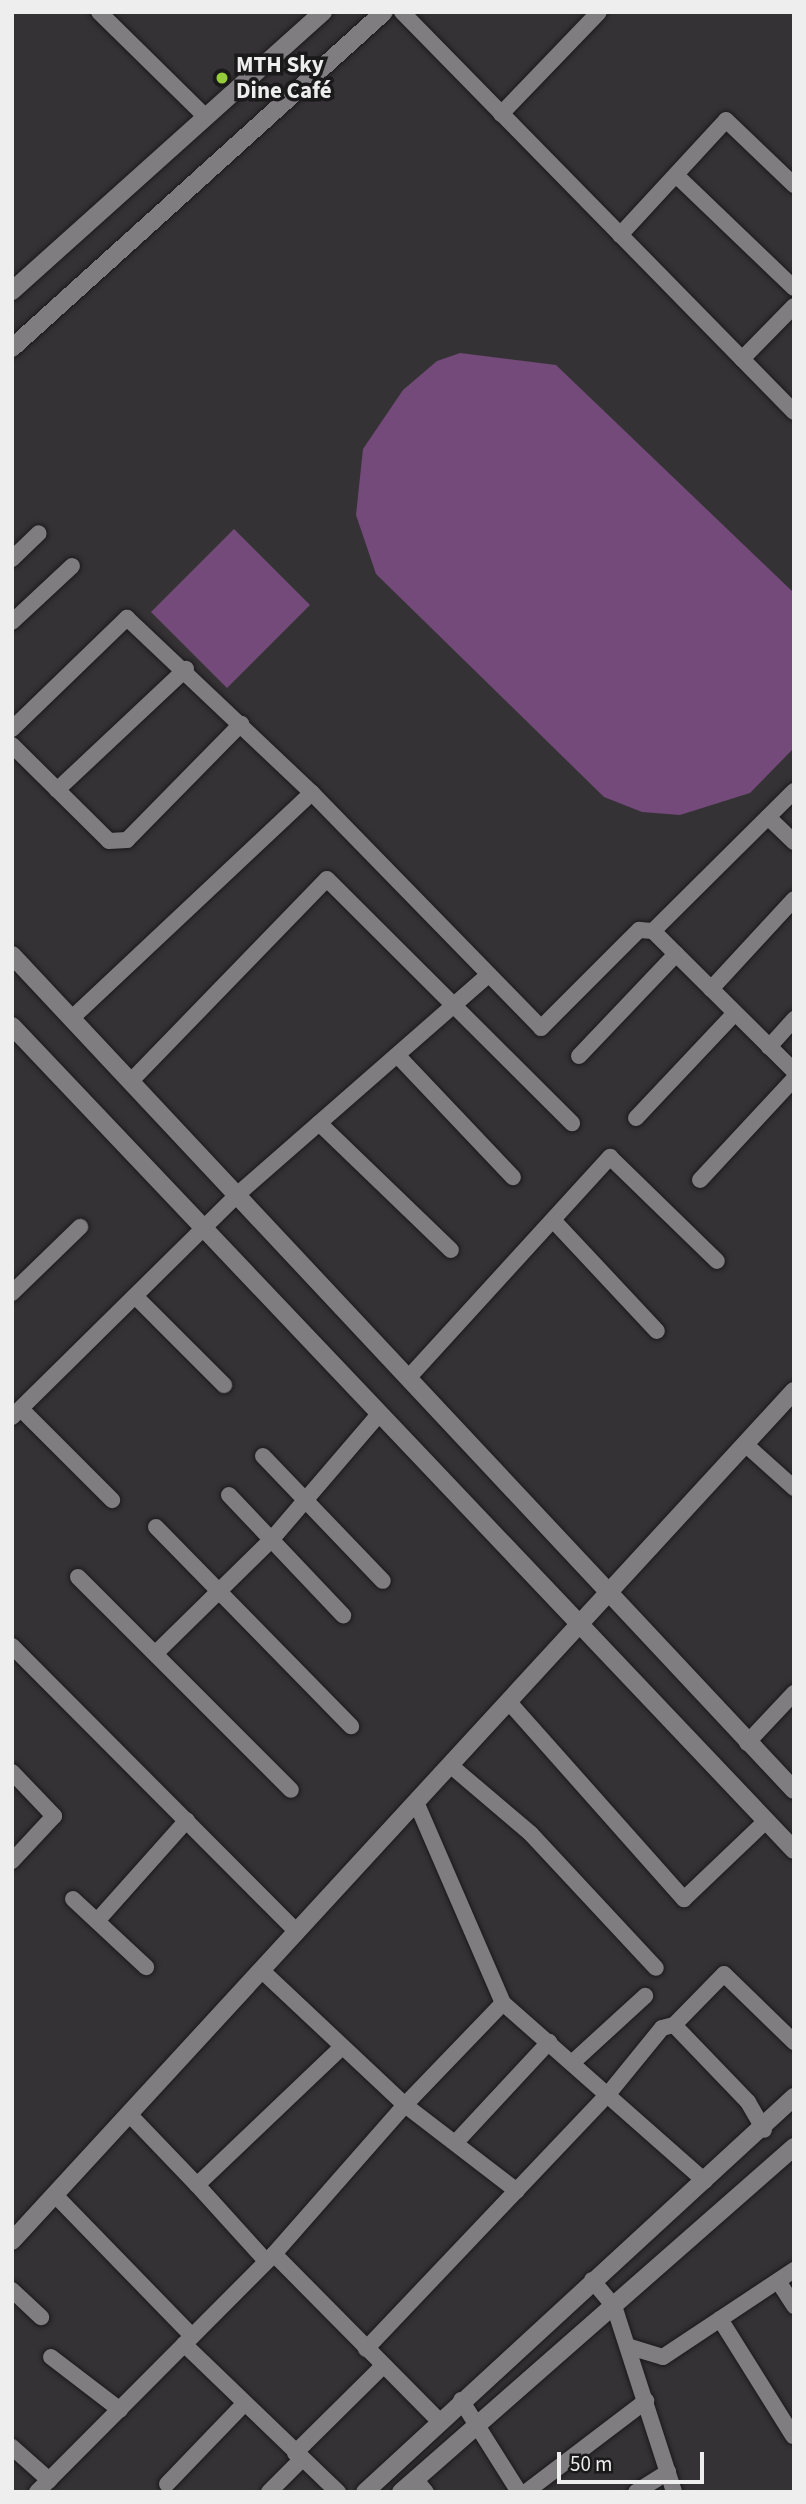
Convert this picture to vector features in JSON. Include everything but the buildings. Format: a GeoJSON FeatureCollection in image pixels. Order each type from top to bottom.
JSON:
{"type":"FeatureCollection","features":[{"type":"Feature","properties":{"kind":"street"},"geometry":{"type":"LineString","coordinates":[[99,12],[206,117]]}},
{"type":"Feature","properties":{"kind":"street"},"geometry":{"type":"LineString","coordinates":[[12,290],[323,12]]}},
{"type":"Feature","properties":{"kind":"street"},"geometry":{"type":"LineString","coordinates":[[12,348],[384,12]]}},
{"type":"Feature","properties":{"kind":"street"},"geometry":{"type":"LineString","coordinates":[[402,12],[794,412]]}},
{"type":"Feature","properties":{"kind":"street"},"geometry":{"type":"LineString","coordinates":[[501,114],[599,12]]}},
{"type":"Feature","properties":{"kind":"street"},"geometry":{"type":"LineString","coordinates":[[620,235],[726,120],[794,185]]}},
{"type":"Feature","properties":{"kind":"street"},"geometry":{"type":"LineString","coordinates":[[676,175],[794,288]]}},
{"type":"Feature","properties":{"kind":"street"},"geometry":{"type":"LineString","coordinates":[[741,359],[794,306]]}},
{"type":"Feature","properties":{"kind":"street"},"geometry":{"type":"LineString","coordinates":[[12,559],[39,533]]}},
{"type":"Feature","properties":{"kind":"street"},"geometry":{"type":"LineString","coordinates":[[12,622],[72,566]]}},
{"type":"Feature","properties":{"kind":"street"},"geometry":{"type":"LineString","coordinates":[[12,729],[127,618],[186,669],[312,793],[487,976],[541,1028],[639,930],[653,931],[794,1071]]}},
{"type":"Feature","properties":{"kind":"street"},"geometry":{"type":"LineString","coordinates":[[58,790],[186,669]]}},
{"type":"Feature","properties":{"kind":"street"},"geometry":{"type":"LineString","coordinates":[[12,745],[109,841],[127,840],[241,724]]}},
{"type":"Feature","properties":{"kind":"street"},"geometry":{"type":"LineString","coordinates":[[653,931],[794,791]]}},
{"type":"Feature","properties":{"kind":"street"},"geometry":{"type":"LineString","coordinates":[[72,1018],[312,793]]}},
{"type":"Feature","properties":{"kind":"street"},"geometry":{"type":"LineString","coordinates":[[768,817],[794,842]]}},
{"type":"Feature","properties":{"kind":"street"},"geometry":{"type":"LineString","coordinates":[[131,1080],[327,879],[572,1123]]}},
{"type":"Feature","properties":{"kind":"street"},"geometry":{"type":"LineString","coordinates":[[711,989],[794,899]]}},
{"type":"Feature","properties":{"kind":"street"},"geometry":{"type":"LineString","coordinates":[[579,1056],[676,954]]}},
{"type":"Feature","properties":{"kind":"street"},"geometry":{"type":"LineString","coordinates":[[12,955],[611,1590],[747,1743],[794,1790]]}},
{"type":"Feature","properties":{"kind":"street"},"geometry":{"type":"LineString","coordinates":[[112,1500],[17,1413],[238,1194],[487,976]]}},
{"type":"Feature","properties":{"kind":"street"},"geometry":{"type":"LineString","coordinates":[[636,1118],[735,1013]]}},
{"type":"Feature","properties":{"kind":"street"},"geometry":{"type":"LineString","coordinates":[[769,1046],[794,1019]]}},
{"type":"Feature","properties":{"kind":"street"},"geometry":{"type":"LineString","coordinates":[[12,1026],[794,1850]]}},
{"type":"Feature","properties":{"kind":"street"},"geometry":{"type":"LineString","coordinates":[[398,1056],[513,1177]]}},
{"type":"Feature","properties":{"kind":"street"},"geometry":{"type":"LineString","coordinates":[[700,1180],[794,1079]]}},
{"type":"Feature","properties":{"kind":"street"},"geometry":{"type":"LineString","coordinates":[[319,1123],[452,1250]]}},
{"type":"Feature","properties":{"kind":"street"},"geometry":{"type":"LineString","coordinates":[[410,1376],[610,1157],[717,1261]]}},
{"type":"Feature","properties":{"kind":"street"},"geometry":{"type":"LineString","coordinates":[[554,1220],[657,1332]]}},
{"type":"Feature","properties":{"kind":"street"},"geometry":{"type":"LineString","coordinates":[[12,1293],[80,1227]]}},
{"type":"Feature","properties":{"kind":"street"},"geometry":{"type":"LineString","coordinates":[[135,1296],[224,1385]]}},
{"type":"Feature","properties":{"kind":"street"},"geometry":{"type":"LineString","coordinates":[[12,2241],[794,1391]]}},
{"type":"Feature","properties":{"kind":"street"},"geometry":{"type":"LineString","coordinates":[[156,1653],[272,1539],[380,1413]]}},
{"type":"Feature","properties":{"kind":"street"},"geometry":{"type":"LineString","coordinates":[[745,1444],[794,1488]]}},
{"type":"Feature","properties":{"kind":"street"},"geometry":{"type":"LineString","coordinates":[[263,1456],[383,1581]]}},
{"type":"Feature","properties":{"kind":"street"},"geometry":{"type":"LineString","coordinates":[[229,1495],[343,1615]]}},
{"type":"Feature","properties":{"kind":"street"},"geometry":{"type":"LineString","coordinates":[[156,1527],[351,1726]]}},
{"type":"Feature","properties":{"kind":"street"},"geometry":{"type":"LineString","coordinates":[[78,1577],[291,1790]]}},
{"type":"Feature","properties":{"kind":"street"},"geometry":{"type":"LineString","coordinates":[[12,1646],[296,1932]]}},
{"type":"Feature","properties":{"kind":"street"},"geometry":{"type":"LineString","coordinates":[[747,1743],[794,1693]]}},
{"type":"Feature","properties":{"kind":"street"},"geometry":{"type":"LineString","coordinates":[[508,1701],[684,1899],[766,1821]]}},
{"type":"Feature","properties":{"kind":"street"},"geometry":{"type":"LineString","coordinates":[[450,1765],[531,1834],[656,1968]]}},
{"type":"Feature","properties":{"kind":"street"},"geometry":{"type":"LineString","coordinates":[[12,1772],[54,1816],[12,1861]]}},
{"type":"Feature","properties":{"kind":"street"},"geometry":{"type":"LineString","coordinates":[[416,1802],[503,2003],[609,2093],[705,2181]]}},
{"type":"Feature","properties":{"kind":"street"},"geometry":{"type":"LineString","coordinates":[[97,1921],[187,1820]]}},
{"type":"Feature","properties":{"kind":"street"},"geometry":{"type":"LineString","coordinates":[[73,1899],[146,1967]]}},
{"type":"Feature","properties":{"kind":"street"},"geometry":{"type":"LineString","coordinates":[[261,1970],[340,2049],[405,2105],[458,2140],[517,2191]]}},
{"type":"Feature","properties":{"kind":"street"},"geometry":{"type":"LineString","coordinates":[[366,2349],[609,2093],[662,2028],[674,2025],[724,1974],[794,2042]]}},
{"type":"Feature","properties":{"kind":"street"},"geometry":{"type":"LineString","coordinates":[[573,2062],[645,1996]]}},
{"type":"Feature","properties":{"kind":"street"},"geometry":{"type":"LineString","coordinates":[[12,2447],[43,2486],[270,2258],[405,2105],[503,2003]]}},
{"type":"Feature","properties":{"kind":"street"},"geometry":{"type":"LineString","coordinates":[[674,2025],[748,2102],[764,2130]]}},
{"type":"Feature","properties":{"kind":"street"},"geometry":{"type":"LineString","coordinates":[[458,2140],[549,2042]]}},
{"type":"Feature","properties":{"kind":"street"},"geometry":{"type":"LineString","coordinates":[[197,2185],[340,2049]]}},
{"type":"Feature","properties":{"kind":"street"},"geometry":{"type":"LineString","coordinates":[[365,2492],[592,2280],[764,2130],[794,2097]]}},
{"type":"Feature","properties":{"kind":"street"},"geometry":{"type":"LineString","coordinates":[[129,2114],[270,2258],[440,2422]]}},
{"type":"Feature","properties":{"kind":"street"},"geometry":{"type":"LineString","coordinates":[[401,2492],[421,2485],[475,2423],[614,2306],[794,2147]]}},
{"type":"Feature","properties":{"kind":"street"},"geometry":{"type":"LineString","coordinates":[[55,2195],[245,2403],[338,2492]]}},
{"type":"Feature","properties":{"kind":"street"},"geometry":{"type":"LineString","coordinates":[[630,2347],[663,2357],[794,2270]]}},
{"type":"Feature","properties":{"kind":"street"},"geometry":{"type":"LineString","coordinates":[[592,2280],[614,2306],[630,2347],[674,2492]]}},
{"type":"Feature","properties":{"kind":"street"},"geometry":{"type":"LineString","coordinates":[[778,2281],[794,2306]]}},
{"type":"Feature","properties":{"kind":"street"},"geometry":{"type":"LineString","coordinates":[[12,2290],[41,2317]]}},
{"type":"Feature","properties":{"kind":"street"},"geometry":{"type":"LineString","coordinates":[[720,2319],[793,2436]]}},
{"type":"Feature","properties":{"kind":"street"},"geometry":{"type":"LineString","coordinates":[[51,2357],[120,2410]]}},
{"type":"Feature","properties":{"kind":"street"},"geometry":{"type":"LineString","coordinates":[[269,2492],[298,2456],[383,2366]]}},
{"type":"Feature","properties":{"kind":"street"},"geometry":{"type":"LineString","coordinates":[[461,2400],[519,2492]]}},
{"type":"Feature","properties":{"kind":"street"},"geometry":{"type":"LineString","coordinates":[[526,2492],[646,2401]]}},
{"type":"Feature","properties":{"kind":"street"},"geometry":{"type":"LineString","coordinates":[[167,2484],[245,2403]]}},
{"type":"Feature","properties":{"kind":"street"},"geometry":{"type":"LineString","coordinates":[[636,2492],[668,2472]]}},
{"type":"Feature","properties":{"kind":"shaded area"},"geometry":{"type":"Polygon","coordinates":[[[460,353],[556,365],[794,593],[794,748],[750,793],[680,815],[642,812],[604,797],[376,574],[356,515],[363,449],[403,390],[437,361],[460,353]]]}},
{"type":"Feature","properties":{"kind":"shaded area"},"geometry":{"type":"Polygon","coordinates":[[[234,529],[310,605],[227,688],[151,612],[234,529]]]}},
{"type":"Feature","properties":{"kind":"place","name":"MTH Sky Dine Café"},"geometry":{"type":"Point","coordinates":[222,78]}}]}
